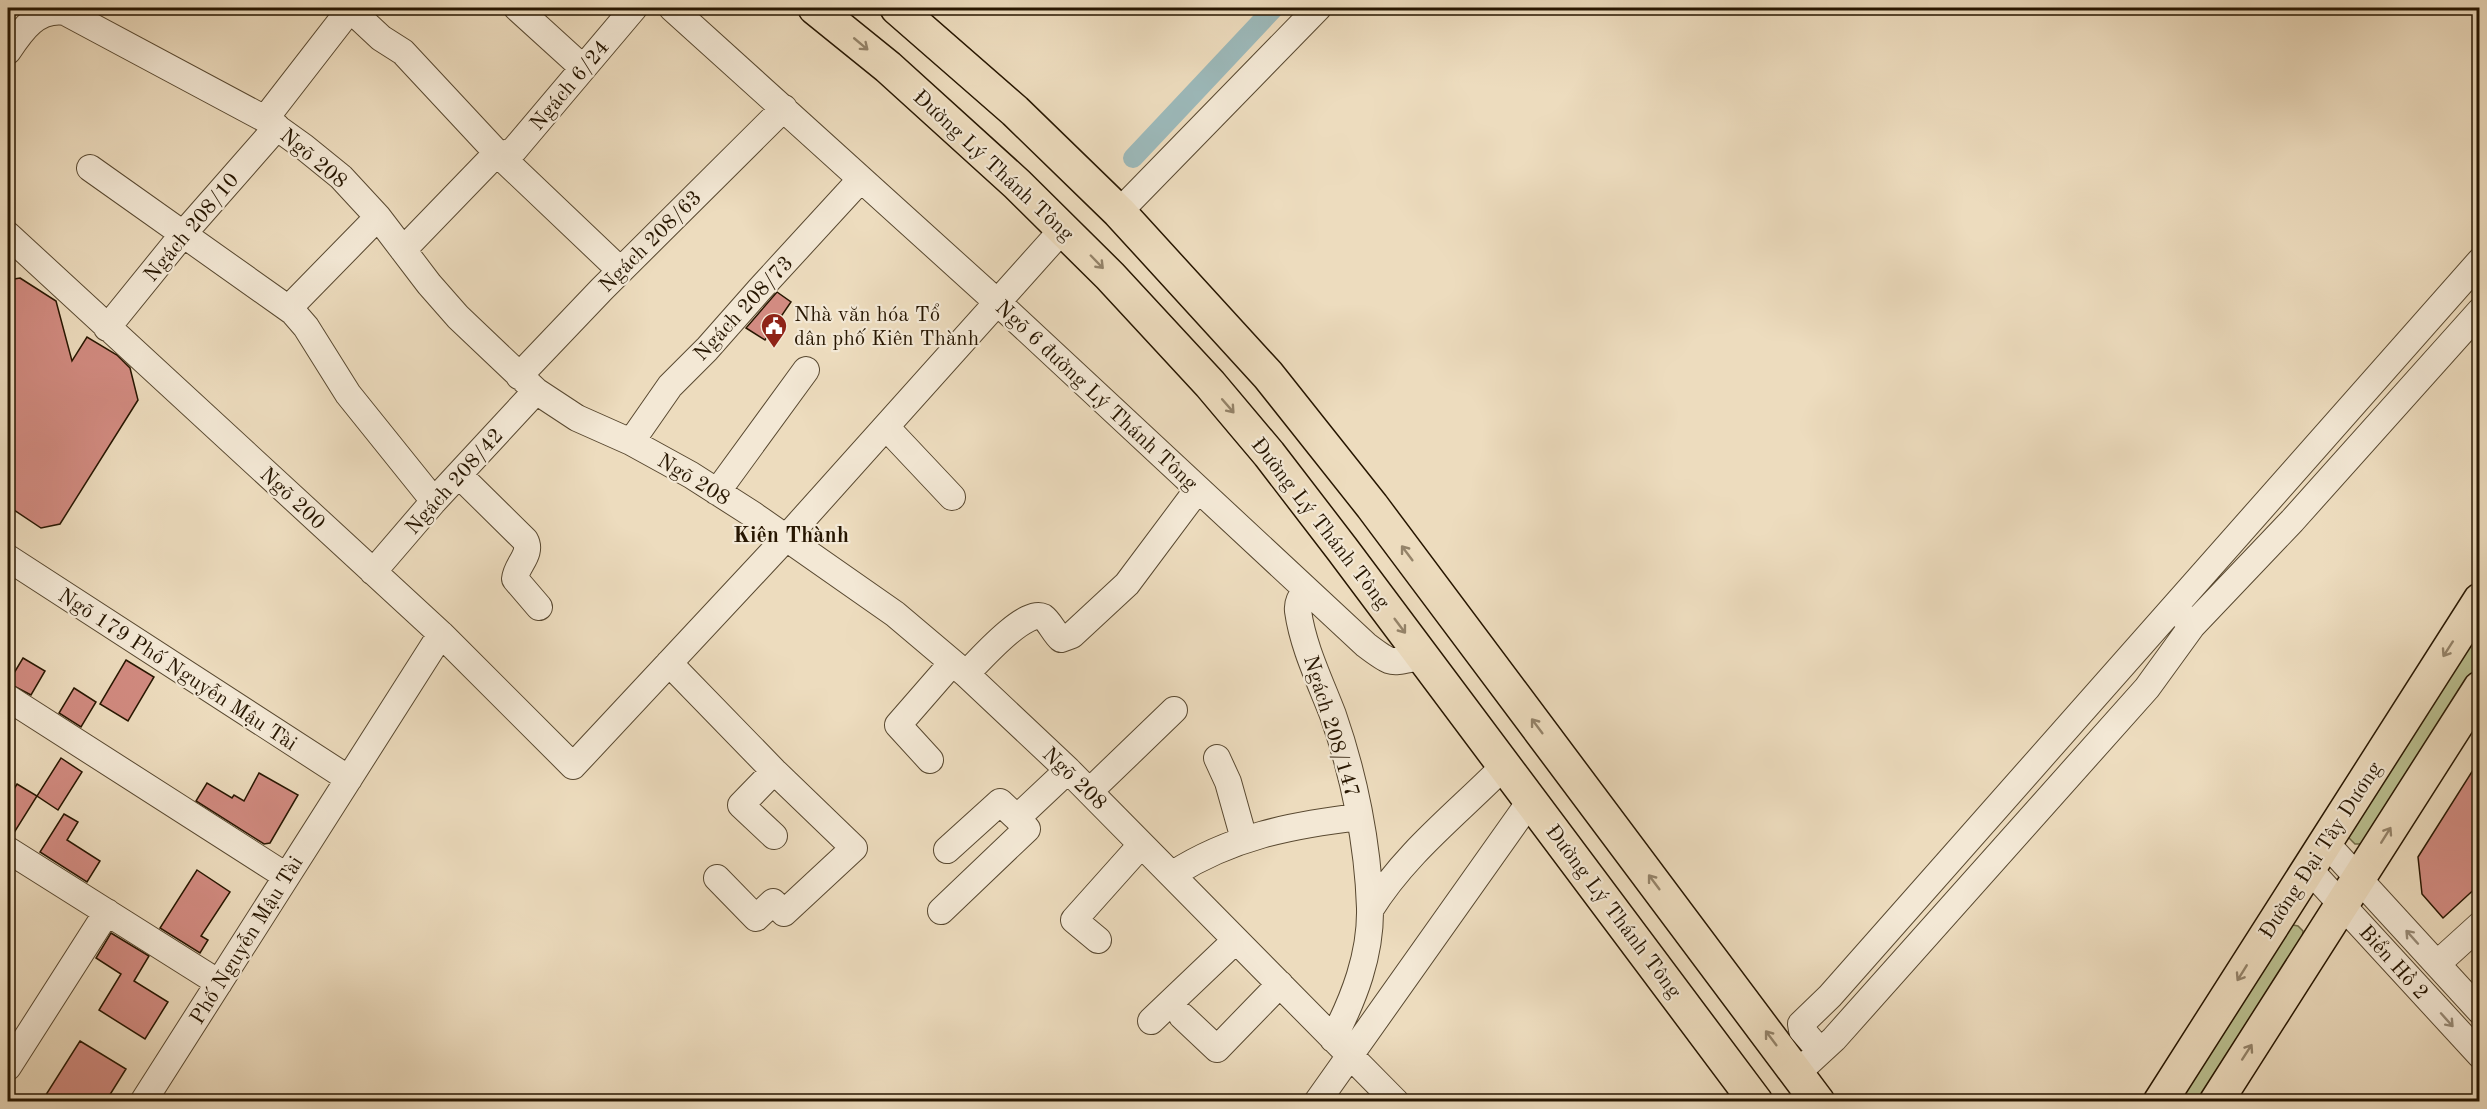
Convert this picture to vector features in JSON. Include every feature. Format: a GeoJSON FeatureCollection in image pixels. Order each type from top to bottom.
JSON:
{"type":"FeatureCollection","features":[{"type":"Feature","properties":{"kind":"main road","name":"Đường Lý Thánh Tông"},"geometry":{"type":"LineString","coordinates":[[815,8],[913,88],[1063,229],[1210,384],[1315,514],[1756,1101]]}},
{"type":"Feature","properties":{"kind":"main road"},"geometry":{"type":"LineString","coordinates":[[897,8],[1015,111],[1119,212],[1247,350],[1352,480],[1809,1062],[1818,1101]]}},
{"type":"Feature","properties":{"kind":"main road"},"geometry":{"type":"LineString","coordinates":[[1315,514],[1352,480]]}},
{"type":"Feature","properties":{"kind":"main road","name":"Đường Đại Tây Dương"},"geometry":{"type":"LineString","coordinates":[[2160,1101],[2480,600]]}},
{"type":"Feature","properties":{"kind":"main road"},"geometry":{"type":"LineString","coordinates":[[2216,1101],[2480,688]]}},
{"type":"Feature","properties":{"kind":"street"},"geometry":{"type":"LineString","coordinates":[[351,8],[381,38],[411,60],[499,155],[620,270]]}},
{"type":"Feature","properties":{"kind":"street","name":"Ngách 208/10"},"geometry":{"type":"LineString","coordinates":[[107,328],[271,123],[351,8]]}},
{"type":"Feature","properties":{"kind":"street"},"geometry":{"type":"LineString","coordinates":[[517,8],[583,68]]}},
{"type":"Feature","properties":{"kind":"street","name":"Ngách 6/24"},"geometry":{"type":"LineString","coordinates":[[404,249],[491,159],[514,150],[634,8]]}},
{"type":"Feature","properties":{"kind":"street","name":"Ngõ 6 đường Lý Thánh Tông"},"geometry":{"type":"LineString","coordinates":[[672,8],[997,302],[1382,658],[1398,662],[1423,657]]}},
{"type":"Feature","properties":{"kind":"street"},"geometry":{"type":"LineString","coordinates":[[1119,212],[1318,8]]}},
{"type":"Feature","properties":{"kind":"street","name":"Ngõ 208"},"geometry":{"type":"LineString","coordinates":[[8,51],[20,33],[42,13],[54,10],[78,12],[271,123],[341,177],[378,217],[429,284],[458,317],[528,384],[577,418],[631,442],[717,492],[895,614],[959,669],[1090,791],[1396,1101]]}},
{"type":"Feature","properties":{"kind":"street","name":"Ngách 208/63"},"geometry":{"type":"LineString","coordinates":[[528,384],[620,270],[784,108]]}},
{"type":"Feature","properties":{"kind":"street"},"geometry":{"type":"LineString","coordinates":[[90,168],[289,308],[306,327],[348,394],[434,501]]}},
{"type":"Feature","properties":{"kind":"street","name":"Ngách 208/73"},"geometry":{"type":"LineString","coordinates":[[631,442],[670,386],[707,349],[861,179]]}},
{"type":"Feature","properties":{"kind":"street"},"geometry":{"type":"LineString","coordinates":[[289,308],[378,217]]}},
{"type":"Feature","properties":{"kind":"street"},"geometry":{"type":"LineString","coordinates":[[717,878],[756,918],[773,902],[784,913],[854,848],[774,771],[669,663],[786,538],[1063,229]]}},
{"type":"Feature","properties":{"kind":"street","name":"Ngõ 200"},"geometry":{"type":"LineString","coordinates":[[8,235],[441,634],[573,766],[669,663]]}},
{"type":"Feature","properties":{"kind":"street"},"geometry":{"type":"LineString","coordinates":[[1809,1062],[1834,1039],[2050,772],[2183,617],[2480,261]]}},
{"type":"Feature","properties":{"kind":"street"},"geometry":{"type":"LineString","coordinates":[[2183,617],[2292,520],[2480,311]]}},
{"type":"Feature","properties":{"kind":"street"},"geometry":{"type":"LineString","coordinates":[[717,492],[806,370]]}},
{"type":"Feature","properties":{"kind":"street","name":"Ngách 208/42"},"geometry":{"type":"LineString","coordinates":[[373,572],[459,475],[528,384]]}},
{"type":"Feature","properties":{"kind":"street"},"geometry":{"type":"LineString","coordinates":[[886,427],[952,497]]}},
{"type":"Feature","properties":{"kind":"street"},"geometry":{"type":"LineString","coordinates":[[459,475],[529,546],[516,572],[515,579],[540,607]]}},
{"type":"Feature","properties":{"kind":"street"},"geometry":{"type":"LineString","coordinates":[[930,760],[898,724],[959,669],[1026,619],[1035,616],[1044,618],[1061,639],[1072,635],[1127,584],[1198,489]]}},
{"type":"Feature","properties":{"kind":"street","name":"Ngõ 179 Phố Nguyễn Mậu Tài"},"geometry":{"type":"LineString","coordinates":[[8,558],[349,779]]}},
{"type":"Feature","properties":{"kind":"street","name":"Ngách 208/147"},"geometry":{"type":"LineString","coordinates":[[1306,590],[1298,602],[1299,616],[1341,742],[1359,817],[1370,910],[1366,952],[1342,1047]]}},
{"type":"Feature","properties":{"kind":"street","name":"Phố Nguyễn Mậu Tài"},"geometry":{"type":"LineString","coordinates":[[143,1101],[441,634]]}},
{"type":"Feature","properties":{"kind":"street"},"geometry":{"type":"LineString","coordinates":[[8,698],[286,876]]}},
{"type":"Feature","properties":{"kind":"street"},"geometry":{"type":"LineString","coordinates":[[1090,791],[1174,710]]}},
{"type":"Feature","properties":{"kind":"street"},"geometry":{"type":"LineString","coordinates":[[1217,758],[1228,782],[1244,839]]}},
{"type":"Feature","properties":{"kind":"street"},"geometry":{"type":"LineString","coordinates":[[1370,910],[1398,870],[1449,817],[1505,765]]}},
{"type":"Feature","properties":{"kind":"street"},"geometry":{"type":"LineString","coordinates":[[1017,818],[1068,770]]}},
{"type":"Feature","properties":{"kind":"street"},"geometry":{"type":"LineString","coordinates":[[774,771],[741,805],[774,836]]}},
{"type":"Feature","properties":{"kind":"street"},"geometry":{"type":"LineString","coordinates":[[1809,1062],[1801,1024],[2050,772]]}},
{"type":"Feature","properties":{"kind":"street"},"geometry":{"type":"LineString","coordinates":[[1317,1101],[1342,1047],[1531,800]]}},
{"type":"Feature","properties":{"kind":"street"},"geometry":{"type":"LineString","coordinates":[[941,911],[1027,829],[1000,802],[947,850]]}},
{"type":"Feature","properties":{"kind":"street"},"geometry":{"type":"LineString","coordinates":[[1173,874],[1198,859],[1244,839],[1314,823],[1359,817]]}},
{"type":"Feature","properties":{"kind":"street"},"geometry":{"type":"LineString","coordinates":[[1098,940],[1074,920],[1141,845]]}},
{"type":"Feature","properties":{"kind":"street"},"geometry":{"type":"LineString","coordinates":[[8,849],[219,983]]}},
{"type":"Feature","properties":{"kind":"street","name":"Biển Hồ 2"},"geometry":{"type":"LineString","coordinates":[[2317,855],[2350,892],[2480,1055]]}},
{"type":"Feature","properties":{"kind":"street","name":"Biển Hồ 2"},"geometry":{"type":"LineString","coordinates":[[2350,892],[2437,964],[2480,1011]]}},
{"type":"Feature","properties":{"kind":"street"},"geometry":{"type":"LineString","coordinates":[[8,1067],[107,912]]}},
{"type":"Feature","properties":{"kind":"street"},"geometry":{"type":"LineString","coordinates":[[2437,964],[2480,925]]}},
{"type":"Feature","properties":{"kind":"street"},"geometry":{"type":"LineString","coordinates":[[1151,1021],[1236,940]]}},
{"type":"Feature","properties":{"kind":"street"},"geometry":{"type":"LineString","coordinates":[[1182,1016],[1217,1049],[1280,984]]}},
{"type":"Feature","properties":{"kind":"green space"},"geometry":{"type":"Polygon","coordinates":[[[2479,624],[2479,662],[2369,836],[2362,844],[2355,844],[2348,837],[2479,624]]]}},
{"type":"Feature","properties":{"kind":"green space"},"geometry":{"type":"Polygon","coordinates":[[[2293,925],[2303,931],[2302,939],[2200,1101],[2176,1102],[2288,928],[2293,925]]]}},
{"type":"Feature","properties":{"kind":"building"},"geometry":{"type":"Polygon","coordinates":[[[20,278],[56,301],[72,361],[87,337],[117,355],[130,368],[138,400],[60,524],[41,528],[8,506],[8,280],[20,278]]]}},
{"type":"Feature","properties":{"kind":"building"},"geometry":{"type":"Polygon","coordinates":[[[777,292],[791,302],[765,340],[746,328],[777,292]]]}},
{"type":"Feature","properties":{"kind":"building"},"geometry":{"type":"Polygon","coordinates":[[[23,658],[45,671],[31,695],[8,683],[23,658]]]}},
{"type":"Feature","properties":{"kind":"building"},"geometry":{"type":"Polygon","coordinates":[[[126,660],[154,677],[128,721],[100,704],[126,660]]]}},
{"type":"Feature","properties":{"kind":"building"},"geometry":{"type":"Polygon","coordinates":[[[74,688],[96,702],[81,727],[59,713],[74,688]]]}},
{"type":"Feature","properties":{"kind":"building"},"geometry":{"type":"Polygon","coordinates":[[[61,758],[82,772],[58,810],[37,796],[61,758]]]}},
{"type":"Feature","properties":{"kind":"building"},"geometry":{"type":"Polygon","coordinates":[[[2480,759],[2480,884],[2443,918],[2422,894],[2418,857],[2480,759]]]}},
{"type":"Feature","properties":{"kind":"building"},"geometry":{"type":"Polygon","coordinates":[[[259,773],[298,795],[270,843],[264,844],[196,801],[207,783],[232,798],[234,795],[244,801],[259,773]]]}},
{"type":"Feature","properties":{"kind":"building"},"geometry":{"type":"Polygon","coordinates":[[[17,784],[37,796],[12,836],[8,835],[8,799],[17,784]]]}},
{"type":"Feature","properties":{"kind":"building"},"geometry":{"type":"Polygon","coordinates":[[[64,814],[78,822],[67,840],[100,861],[87,882],[40,852],[64,814]]]}},
{"type":"Feature","properties":{"kind":"building"},"geometry":{"type":"Polygon","coordinates":[[[197,870],[230,892],[201,936],[208,940],[200,953],[160,928],[197,870]]]}},
{"type":"Feature","properties":{"kind":"building"},"geometry":{"type":"Polygon","coordinates":[[[111,933],[149,956],[134,981],[168,1002],[145,1039],[99,1010],[121,974],[96,958],[111,933]]]}},
{"type":"Feature","properties":{"kind":"building"},"geometry":{"type":"Polygon","coordinates":[[[80,1041],[126,1069],[106,1101],[42,1101],[80,1041]]]}},
{"type":"Feature","properties":{"kind":"waterway"},"geometry":{"type":"LineString","coordinates":[[1133,158],[1274,8]]}},
{"type":"Feature","properties":{"kind":"railway"},"geometry":{"type":"LineString","coordinates":[[8,13],[11,8]]}},
{"type":"Feature","properties":{"kind":"place","name":"Nhà văn hóa Tổ dân phố Kiên Thành"},"geometry":{"type":"Point","coordinates":[774,349]}},
{"type":"Feature","properties":{"kind":"district","name":"Kiên Thành"},"geometry":{"type":"Point","coordinates":[791,534]}}]}
